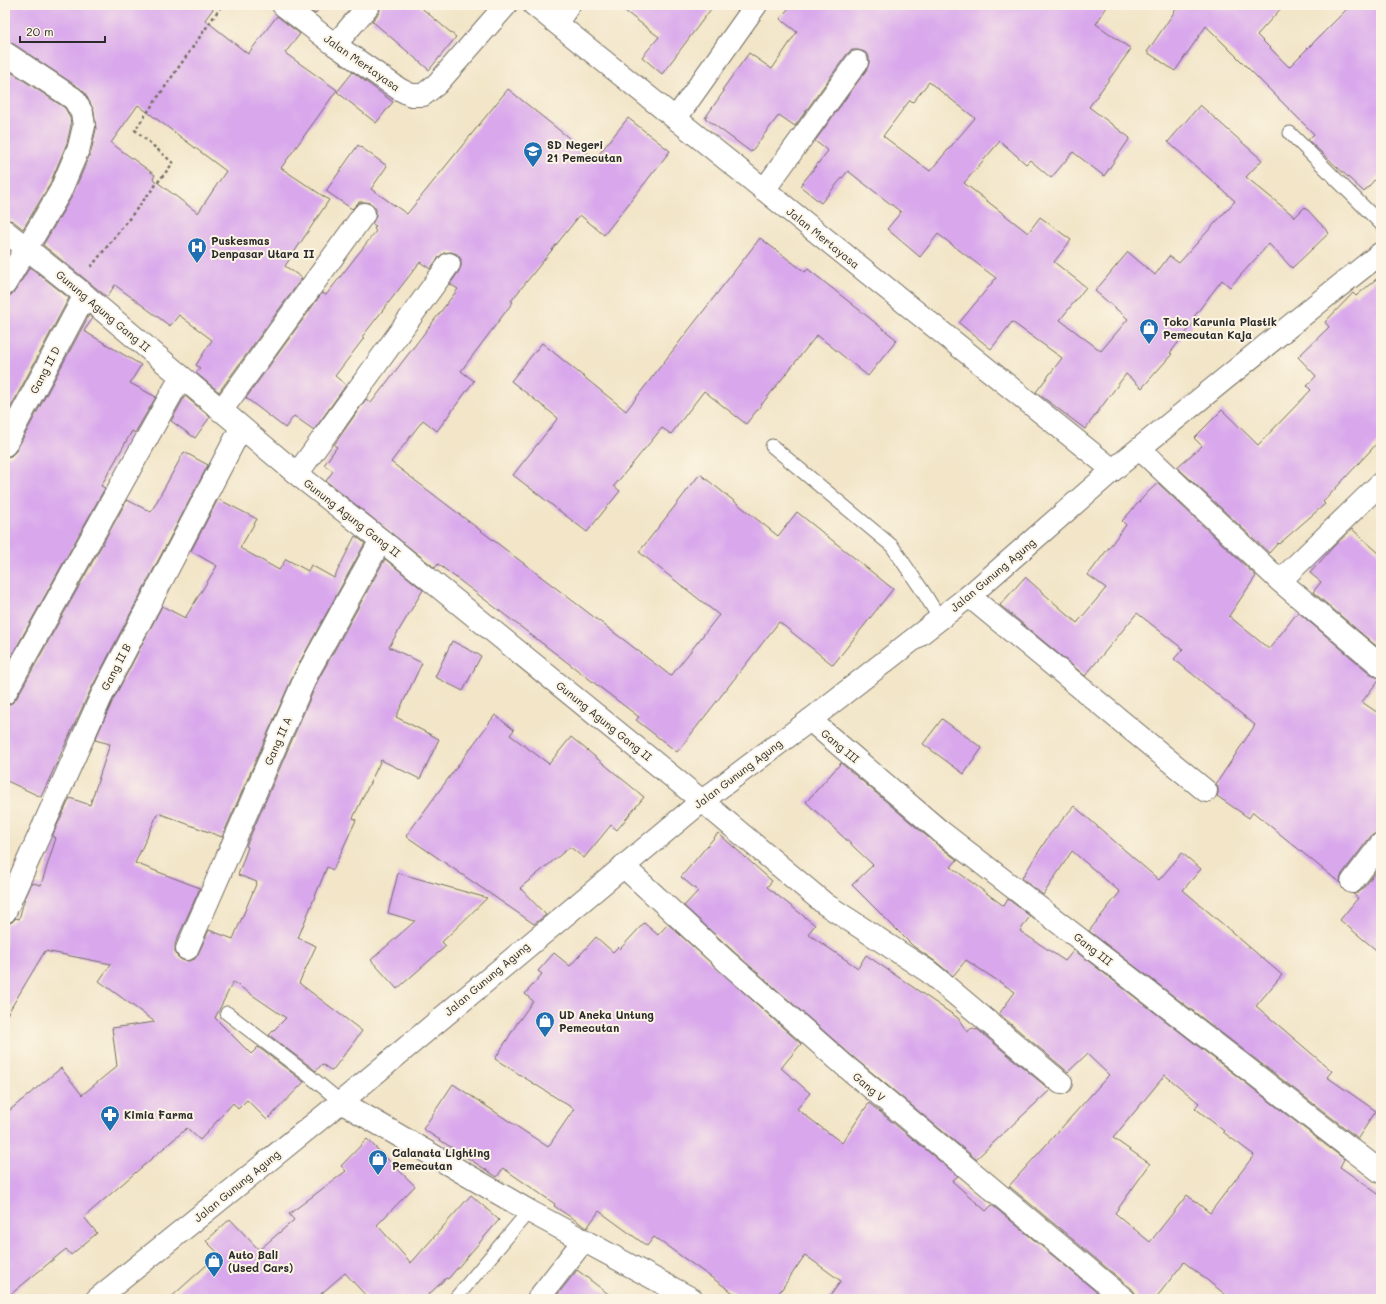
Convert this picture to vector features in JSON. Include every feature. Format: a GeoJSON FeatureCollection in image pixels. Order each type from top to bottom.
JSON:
{"type":"FeatureCollection","features":[{"type":"Feature","properties":{"kind":"street","name":"Jalan Mertayasa"},"geometry":{"type":"LineString","coordinates":[[283,5],[335,45],[399,89],[411,95],[423,95],[437,84],[506,5]]}},
{"type":"Feature","properties":{"kind":"street"},"geometry":{"type":"LineString","coordinates":[[335,45],[369,5]]}},
{"type":"Feature","properties":{"kind":"street","name":"Jalan Mertayasa"},"geometry":{"type":"LineString","coordinates":[[534,5],[1113,470]]}},
{"type":"Feature","properties":{"kind":"street"},"geometry":{"type":"LineString","coordinates":[[557,23],[569,5]]}},
{"type":"Feature","properties":{"kind":"street"},"geometry":{"type":"LineString","coordinates":[[676,118],[756,5]]}},
{"type":"Feature","properties":{"kind":"street"},"geometry":{"type":"LineString","coordinates":[[5,53],[74,100],[82,113],[84,126],[79,147],[60,192],[5,284]]}},
{"type":"Feature","properties":{"kind":"street"},"geometry":{"type":"LineString","coordinates":[[764,190],[857,62]]}},
{"type":"Feature","properties":{"kind":"street"},"geometry":{"type":"LineString","coordinates":[[221,411],[364,214]]}},
{"type":"Feature","properties":{"kind":"street","name":"Gunung Agung Gang II"},"geometry":{"type":"LineString","coordinates":[[5,231],[80,291],[297,474],[381,540],[702,800],[825,904],[929,972],[1061,1083]]}},
{"type":"Feature","properties":{"kind":"street","name":"Jalan Gunung Agung"},"geometry":{"type":"LineString","coordinates":[[97,1299],[341,1102],[702,800],[810,720],[940,620],[1113,470],[1381,253]]}},
{"type":"Feature","properties":{"kind":"street"},"geometry":{"type":"LineString","coordinates":[[297,474],[449,264]]}},
{"type":"Feature","properties":{"kind":"street","name":"Gang II D"},"geometry":{"type":"LineString","coordinates":[[5,445],[80,291]]}},
{"type":"Feature","properties":{"kind":"street"},"geometry":{"type":"LineString","coordinates":[[5,693],[181,377]]}},
{"type":"Feature","properties":{"kind":"street","name":"Gang II B"},"geometry":{"type":"LineString","coordinates":[[5,912],[101,697],[241,428]]}},
{"type":"Feature","properties":{"kind":"street"},"geometry":{"type":"LineString","coordinates":[[1140,449],[1280,582],[1381,666]]}},
{"type":"Feature","properties":{"kind":"street"},"geometry":{"type":"LineString","coordinates":[[1280,582],[1381,483]]}},
{"type":"Feature","properties":{"kind":"street","name":"Gang II A"},"geometry":{"type":"LineString","coordinates":[[187,949],[307,674],[381,540]]}},
{"type":"Feature","properties":{"kind":"street"},"geometry":{"type":"LineString","coordinates":[[969,596],[1206,791]]}},
{"type":"Feature","properties":{"kind":"street","name":"Gang III"},"geometry":{"type":"LineString","coordinates":[[810,720],[940,831],[1381,1172]]}},
{"type":"Feature","properties":{"kind":"street"},"geometry":{"type":"LineString","coordinates":[[1352,882],[1381,844]]}},
{"type":"Feature","properties":{"kind":"street","name":"Gang V"},"geometry":{"type":"LineString","coordinates":[[622,866],[726,961],[844,1065],[1124,1299]]}},
{"type":"Feature","properties":{"kind":"street"},"geometry":{"type":"LineString","coordinates":[[341,1102],[529,1211],[692,1299]]}},
{"type":"Feature","properties":{"kind":"street"},"geometry":{"type":"LineString","coordinates":[[538,1299],[584,1240]]}},
{"type":"Feature","properties":{"kind":"lane"},"geometry":{"type":"LineString","coordinates":[[1290,133],[1381,224]]}},
{"type":"Feature","properties":{"kind":"lane"},"geometry":{"type":"LineString","coordinates":[[772,446],[892,546],[924,593],[940,620]]}},
{"type":"Feature","properties":{"kind":"lane"},"geometry":{"type":"LineString","coordinates":[[227,1013],[341,1102]]}},
{"type":"Feature","properties":{"kind":"lane"},"geometry":{"type":"LineString","coordinates":[[455,1299],[529,1211]]}},
{"type":"Feature","properties":{"kind":"path"},"geometry":{"type":"LineString","coordinates":[[80,291],[173,163],[135,130],[222,5]]}},
{"type":"Feature","properties":{"kind":"building"},"geometry":{"type":"Polygon","coordinates":[[[5,5],[216,5],[205,20],[248,54],[277,16],[300,34],[285,53],[337,90],[281,168],[329,200],[285,266],[302,278],[219,392],[196,373],[200,368],[196,365],[212,340],[179,315],[170,326],[115,285],[107,297],[43,245],[71,198],[91,152],[96,129],[94,111],[85,93],[81,89],[12,43],[5,41],[5,5]],[[138,105],[111,143],[155,175],[153,179],[198,213],[226,171],[138,105]]]}},
{"type":"Feature","properties":{"kind":"building"},"geometry":{"type":"Polygon","coordinates":[[[304,5],[322,5],[315,14],[304,5]]]}},
{"type":"Feature","properties":{"kind":"building"},"geometry":{"type":"Polygon","coordinates":[[[381,5],[418,5],[456,37],[429,70],[372,21],[379,13],[381,5]]]}},
{"type":"Feature","properties":{"kind":"building"},"geometry":{"type":"Polygon","coordinates":[[[617,5],[714,5],[662,74],[642,57],[659,37],[617,5]]]}},
{"type":"Feature","properties":{"kind":"building"},"geometry":{"type":"Polygon","coordinates":[[[791,5],[1108,5],[1096,24],[1131,49],[1089,107],[1130,138],[1104,176],[1073,152],[1051,178],[1030,160],[1026,164],[1000,141],[964,183],[1028,233],[1040,217],[1071,240],[1054,262],[1086,287],[1060,320],[1101,351],[1128,319],[1095,291],[1128,252],[1155,275],[1169,256],[1179,263],[1235,201],[1168,142],[1200,105],[1262,160],[1246,177],[1295,217],[1305,207],[1329,233],[1292,268],[1269,244],[1230,287],[1222,280],[1193,318],[1196,320],[1170,353],[1172,354],[1142,388],[1126,374],[1085,429],[1036,392],[1062,358],[1012,322],[991,349],[959,323],[996,278],[938,234],[920,257],[887,229],[901,212],[848,171],[821,203],[800,186],[828,151],[815,141],[867,69],[869,57],[865,52],[852,50],[847,54],[795,126],[779,115],[751,152],[705,118],[724,91],[722,90],[749,53],[772,69],[797,32],[780,19],[791,5]],[[929,82],[913,102],[910,100],[883,136],[930,171],[975,118],[929,82]]]}},
{"type":"Feature","properties":{"kind":"building"},"geometry":{"type":"Polygon","coordinates":[[[1179,5],[1284,5],[1257,35],[1289,67],[1351,5],[1381,5],[1381,172],[1364,192],[1308,140],[1314,134],[1206,26],[1175,71],[1147,52],[1179,5]]]}},
{"type":"Feature","properties":{"kind":"building"},"geometry":{"type":"Polygon","coordinates":[[[5,68],[65,108],[70,117],[71,125],[67,143],[49,186],[23,229],[13,221],[5,219],[5,68]]]}},
{"type":"Feature","properties":{"kind":"building"},"geometry":{"type":"Polygon","coordinates":[[[353,72],[393,102],[376,123],[337,92],[353,72]]]}},
{"type":"Feature","properties":{"kind":"building"},"geometry":{"type":"Polygon","coordinates":[[[508,89],[595,159],[628,118],[670,151],[604,235],[580,215],[511,301],[513,302],[461,371],[474,381],[437,431],[423,420],[391,462],[671,676],[719,615],[639,552],[700,474],[778,536],[797,512],[893,589],[833,665],[779,622],[677,752],[636,720],[639,717],[438,564],[435,568],[326,481],[333,471],[324,465],[337,447],[334,445],[366,399],[371,403],[458,289],[450,284],[461,266],[461,259],[457,254],[451,252],[444,253],[430,269],[420,262],[362,337],[364,338],[335,376],[346,385],[314,430],[294,416],[285,428],[246,398],[322,293],[326,295],[376,231],[374,229],[376,226],[372,224],[376,216],[376,209],[372,204],[359,202],[352,209],[326,191],[358,145],[387,166],[371,189],[407,214],[508,89]]]}},
{"type":"Feature","properties":{"kind":"building"},"geometry":{"type":"Polygon","coordinates":[[[760,238],[805,272],[808,269],[897,340],[868,376],[817,335],[746,424],[704,391],[671,434],[662,428],[614,486],[620,491],[587,532],[513,475],[558,418],[511,381],[542,343],[626,411],[760,238]]]}},
{"type":"Feature","properties":{"kind":"building"},"geometry":{"type":"Polygon","coordinates":[[[30,267],[69,298],[5,418],[5,296],[11,295],[15,291],[30,267]]]}},
{"type":"Feature","properties":{"kind":"building"},"geometry":{"type":"Polygon","coordinates":[[[1381,275],[1381,439],[1323,502],[1325,504],[1279,544],[1278,543],[1269,553],[1177,467],[1202,446],[1194,438],[1222,410],[1258,445],[1311,390],[1307,386],[1316,376],[1298,357],[1329,327],[1325,322],[1353,293],[1356,296],[1381,275]]]}},
{"type":"Feature","properties":{"kind":"building"},"geometry":{"type":"Polygon","coordinates":[[[89,315],[93,318],[84,331],[141,365],[130,383],[156,397],[135,433],[132,431],[101,486],[105,488],[6,666],[5,457],[11,456],[16,451],[89,315]]]}},
{"type":"Feature","properties":{"kind":"building"},"geometry":{"type":"Polygon","coordinates":[[[185,396],[210,417],[195,438],[171,421],[185,396]]]}},
{"type":"Feature","properties":{"kind":"building"},"geometry":{"type":"Polygon","coordinates":[[[184,452],[208,465],[90,691],[41,797],[5,780],[5,709],[7,705],[16,699],[127,500],[151,512],[184,452]]]}},
{"type":"Feature","properties":{"kind":"building"},"geometry":{"type":"Polygon","coordinates":[[[1158,483],[1256,576],[1229,616],[1269,649],[1298,612],[1373,676],[1380,678],[1362,702],[1381,715],[1381,832],[1371,836],[1342,874],[1340,883],[1253,812],[1249,818],[1217,796],[1218,787],[1216,784],[1255,725],[1174,659],[1183,649],[1137,613],[1085,676],[1000,605],[1025,577],[1077,623],[1106,588],[1088,575],[1126,525],[1122,521],[1158,483]]]}},
{"type":"Feature","properties":{"kind":"building"},"geometry":{"type":"Polygon","coordinates":[[[218,499],[257,519],[240,548],[279,570],[286,559],[308,571],[311,565],[334,578],[355,536],[365,543],[296,669],[222,837],[158,813],[135,863],[200,888],[175,944],[177,956],[182,960],[189,961],[195,959],[209,930],[233,939],[257,882],[238,875],[248,847],[246,846],[318,680],[385,559],[423,590],[389,647],[422,663],[396,717],[439,739],[420,779],[381,760],[353,818],[356,820],[333,870],[327,867],[298,938],[316,946],[299,983],[362,1031],[332,1071],[322,1064],[316,1071],[269,1035],[286,1018],[233,982],[215,1018],[251,1054],[258,1047],[304,1082],[267,1120],[247,1100],[238,1109],[233,1103],[200,1140],[187,1128],[84,1217],[97,1233],[71,1255],[66,1249],[5,1299],[5,1114],[61,1068],[82,1095],[117,1066],[112,1028],[155,1022],[99,981],[111,964],[45,951],[5,1018],[6,924],[12,922],[16,918],[19,919],[24,901],[32,883],[41,885],[56,838],[53,837],[53,834],[70,798],[90,805],[110,744],[95,740],[112,702],[162,606],[185,618],[217,566],[191,551],[218,499]]]}},
{"type":"Feature","properties":{"kind":"building"},"geometry":{"type":"Polygon","coordinates":[[[1352,529],[1381,555],[1381,650],[1313,592],[1321,582],[1310,573],[1333,547],[1352,529]]]}},
{"type":"Feature","properties":{"kind":"building"},"geometry":{"type":"Polygon","coordinates":[[[452,641],[481,656],[463,691],[435,677],[452,641]]]}},
{"type":"Feature","properties":{"kind":"building"},"geometry":{"type":"Polygon","coordinates":[[[495,715],[514,730],[510,735],[549,764],[571,737],[644,797],[617,830],[611,825],[584,858],[570,847],[520,888],[546,915],[534,924],[406,836],[495,715]]]}},
{"type":"Feature","properties":{"kind":"building"},"geometry":{"type":"Polygon","coordinates":[[[942,719],[982,748],[964,774],[923,744],[942,719]]]}},
{"type":"Feature","properties":{"kind":"building"},"geometry":{"type":"Polygon","coordinates":[[[841,763],[930,839],[957,860],[951,867],[1004,906],[1008,899],[1030,916],[1020,931],[1065,961],[1074,950],[1344,1159],[1340,1167],[1381,1196],[1381,1299],[1231,1299],[1184,1262],[1155,1299],[1136,1299],[1136,1294],[1132,1289],[1009,1186],[1109,1075],[1087,1054],[1068,1072],[999,1014],[1015,992],[966,960],[953,976],[913,946],[852,885],[873,865],[806,802],[841,763]],[[1165,1075],[1113,1138],[1150,1164],[1115,1213],[1150,1242],[1187,1195],[1210,1213],[1254,1155],[1223,1132],[1224,1131],[1195,1108],[1199,1103],[1165,1075]]]}},
{"type":"Feature","properties":{"kind":"building"},"geometry":{"type":"Polygon","coordinates":[[[1074,806],[1159,880],[1182,853],[1201,869],[1183,890],[1282,975],[1256,1006],[1332,1071],[1327,1077],[1376,1111],[1358,1138],[1089,931],[1120,892],[1072,851],[1043,895],[1022,878],[1050,834],[1074,806]]]}},
{"type":"Feature","properties":{"kind":"building"},"geometry":{"type":"Polygon","coordinates":[[[718,833],[772,881],[767,887],[815,925],[808,934],[858,968],[866,955],[958,1018],[967,1032],[972,1028],[977,1029],[1050,1090],[976,1159],[852,1056],[684,906],[698,891],[681,877],[718,833]]]}},
{"type":"Feature","properties":{"kind":"building"},"geometry":{"type":"Polygon","coordinates":[[[1381,865],[1381,954],[1340,920],[1358,898],[1353,894],[1362,890],[1381,865]]]}},
{"type":"Feature","properties":{"kind":"building"},"geometry":{"type":"Polygon","coordinates":[[[398,873],[487,898],[442,942],[446,946],[397,989],[371,960],[415,921],[388,913],[398,873]]]}},
{"type":"Feature","properties":{"kind":"building"},"geometry":{"type":"Polygon","coordinates":[[[644,923],[658,935],[668,924],[801,1044],[781,1068],[810,1093],[797,1109],[842,1143],[869,1103],[958,1176],[952,1181],[986,1211],[992,1205],[1105,1299],[828,1299],[841,1281],[805,1255],[775,1299],[742,1299],[654,1237],[647,1246],[599,1211],[587,1228],[554,1206],[555,1204],[503,1168],[497,1177],[423,1129],[453,1084],[548,1147],[574,1109],[495,1059],[533,1001],[525,994],[542,974],[538,971],[554,953],[570,966],[596,937],[613,952],[618,947],[620,949],[644,923]]]}},
{"type":"Feature","properties":{"kind":"building"},"geometry":{"type":"Polygon","coordinates":[[[367,1139],[415,1186],[377,1225],[411,1263],[471,1195],[499,1220],[448,1279],[446,1278],[424,1299],[369,1299],[345,1273],[315,1299],[169,1299],[219,1254],[206,1241],[230,1219],[259,1250],[294,1220],[289,1214],[346,1171],[341,1166],[367,1139]]]}},
{"type":"Feature","properties":{"kind":"building"},"geometry":{"type":"Polygon","coordinates":[[[577,1270],[615,1299],[554,1299],[577,1270]]]}},
{"type":"Feature","properties":{"kind":"place","name":"SD Negeri 21 Pemecutan"},"geometry":{"type":"Point","coordinates":[533,168]}},
{"type":"Feature","properties":{"kind":"place","name":"Puskesmas Denpasar Utara II"},"geometry":{"type":"Point","coordinates":[197,264]}},
{"type":"Feature","properties":{"kind":"place","name":"Toko Karunia Plastik Pemecutan Kaja"},"geometry":{"type":"Point","coordinates":[1149,345]}},
{"type":"Feature","properties":{"kind":"place","name":"UD Aneka Untung Pemecutan"},"geometry":{"type":"Point","coordinates":[545,1038]}},
{"type":"Feature","properties":{"kind":"place","name":"Kimia Farma"},"geometry":{"type":"Point","coordinates":[110,1132]}},
{"type":"Feature","properties":{"kind":"place","name":"Calanata Lighting Pemecutan"},"geometry":{"type":"Point","coordinates":[378,1176]}},
{"type":"Feature","properties":{"kind":"place","name":"Auto Bali (Used Cars)"},"geometry":{"type":"Point","coordinates":[214,1278]}}]}
